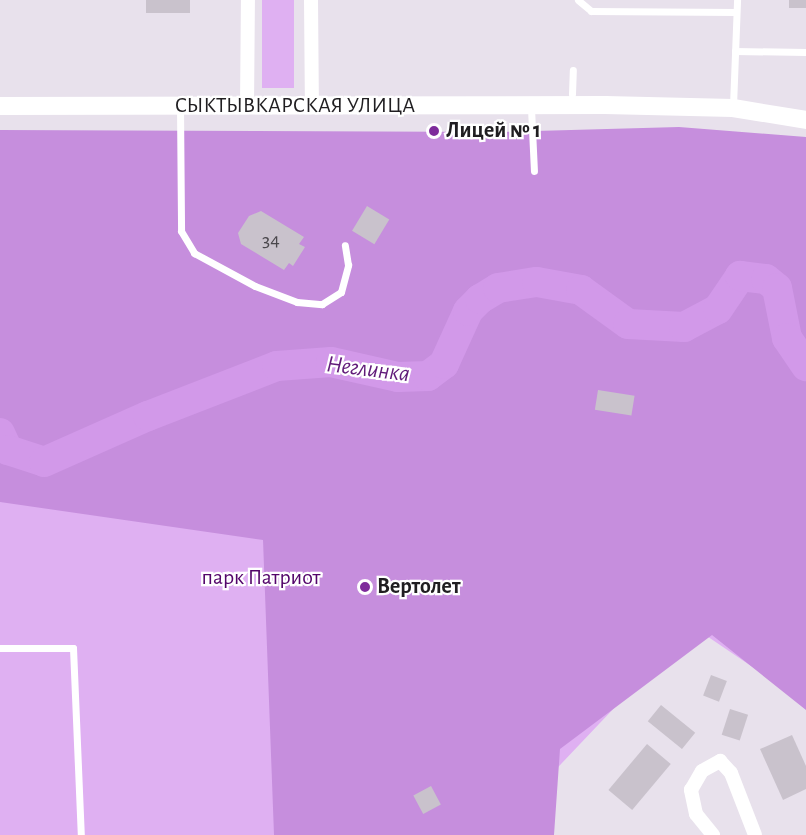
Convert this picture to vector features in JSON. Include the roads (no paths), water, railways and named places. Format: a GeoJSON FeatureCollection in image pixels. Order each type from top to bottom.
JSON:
{"type":"FeatureCollection","features":[{"type":"Feature","properties":{"kind":"street"},"geometry":{"type":"LineString","coordinates":[[247,107],[248,0]]}},
{"type":"Feature","properties":{"kind":"street"},"geometry":{"type":"LineString","coordinates":[[311,0],[312,107]]}},
{"type":"Feature","properties":{"kind":"street","name":"СЫКТЫВКАРСКАЯ УЛИЦА"},"geometry":{"type":"LineString","coordinates":[[0,106],[312,107],[531,104],[733,108],[806,120]]}},
{"type":"Feature","properties":{"kind":"street"},"geometry":{"type":"LineString","coordinates":[[713,835],[696,814],[691,790],[702,771],[720,761],[731,773],[755,835]]}},
{"type":"Feature","properties":{"kind":"lane"},"geometry":{"type":"LineString","coordinates":[[578,0],[591,11],[736,12]]}},
{"type":"Feature","properties":{"kind":"lane"},"geometry":{"type":"LineString","coordinates":[[733,108],[737,0]]}},
{"type":"Feature","properties":{"kind":"lane"},"geometry":{"type":"LineString","coordinates":[[735,51],[806,52]]}},
{"type":"Feature","properties":{"kind":"lane"},"geometry":{"type":"LineString","coordinates":[[572,94],[573,70]]}},
{"type":"Feature","properties":{"kind":"lane"},"geometry":{"type":"LineString","coordinates":[[531,104],[534,171]]}},
{"type":"Feature","properties":{"kind":"lane"},"geometry":{"type":"LineString","coordinates":[[180,107],[181,231],[194,253],[255,286],[297,302],[322,304],[341,292],[348,265],[345,245]]}},
{"type":"Feature","properties":{"kind":"lane"},"geometry":{"type":"LineString","coordinates":[[0,648],[73,648],[81,835]]}},
{"type":"Feature","properties":{"kind":"waterway","name":"Неглинка"},"geometry":{"type":"LineString","coordinates":[[0,433],[8,450],[44,462],[148,416],[277,366],[331,362],[398,377],[428,376],[444,364],[468,311],[480,299],[498,288],[537,282],[581,290],[628,324],[684,327],[718,309],[740,276],[766,279],[777,288],[787,338],[806,366]]}},
{"type":"Feature","properties":{"kind":"place","name":"Лицей № 1"},"geometry":{"type":"Point","coordinates":[434,131]}},
{"type":"Feature","properties":{"kind":"place","name":"Вертолет"},"geometry":{"type":"Point","coordinates":[365,587]}},
{"type":"Feature","properties":{"kind":"park label","name":"парк Патриот"},"geometry":{"type":"Point","coordinates":[261,578]}}]}
